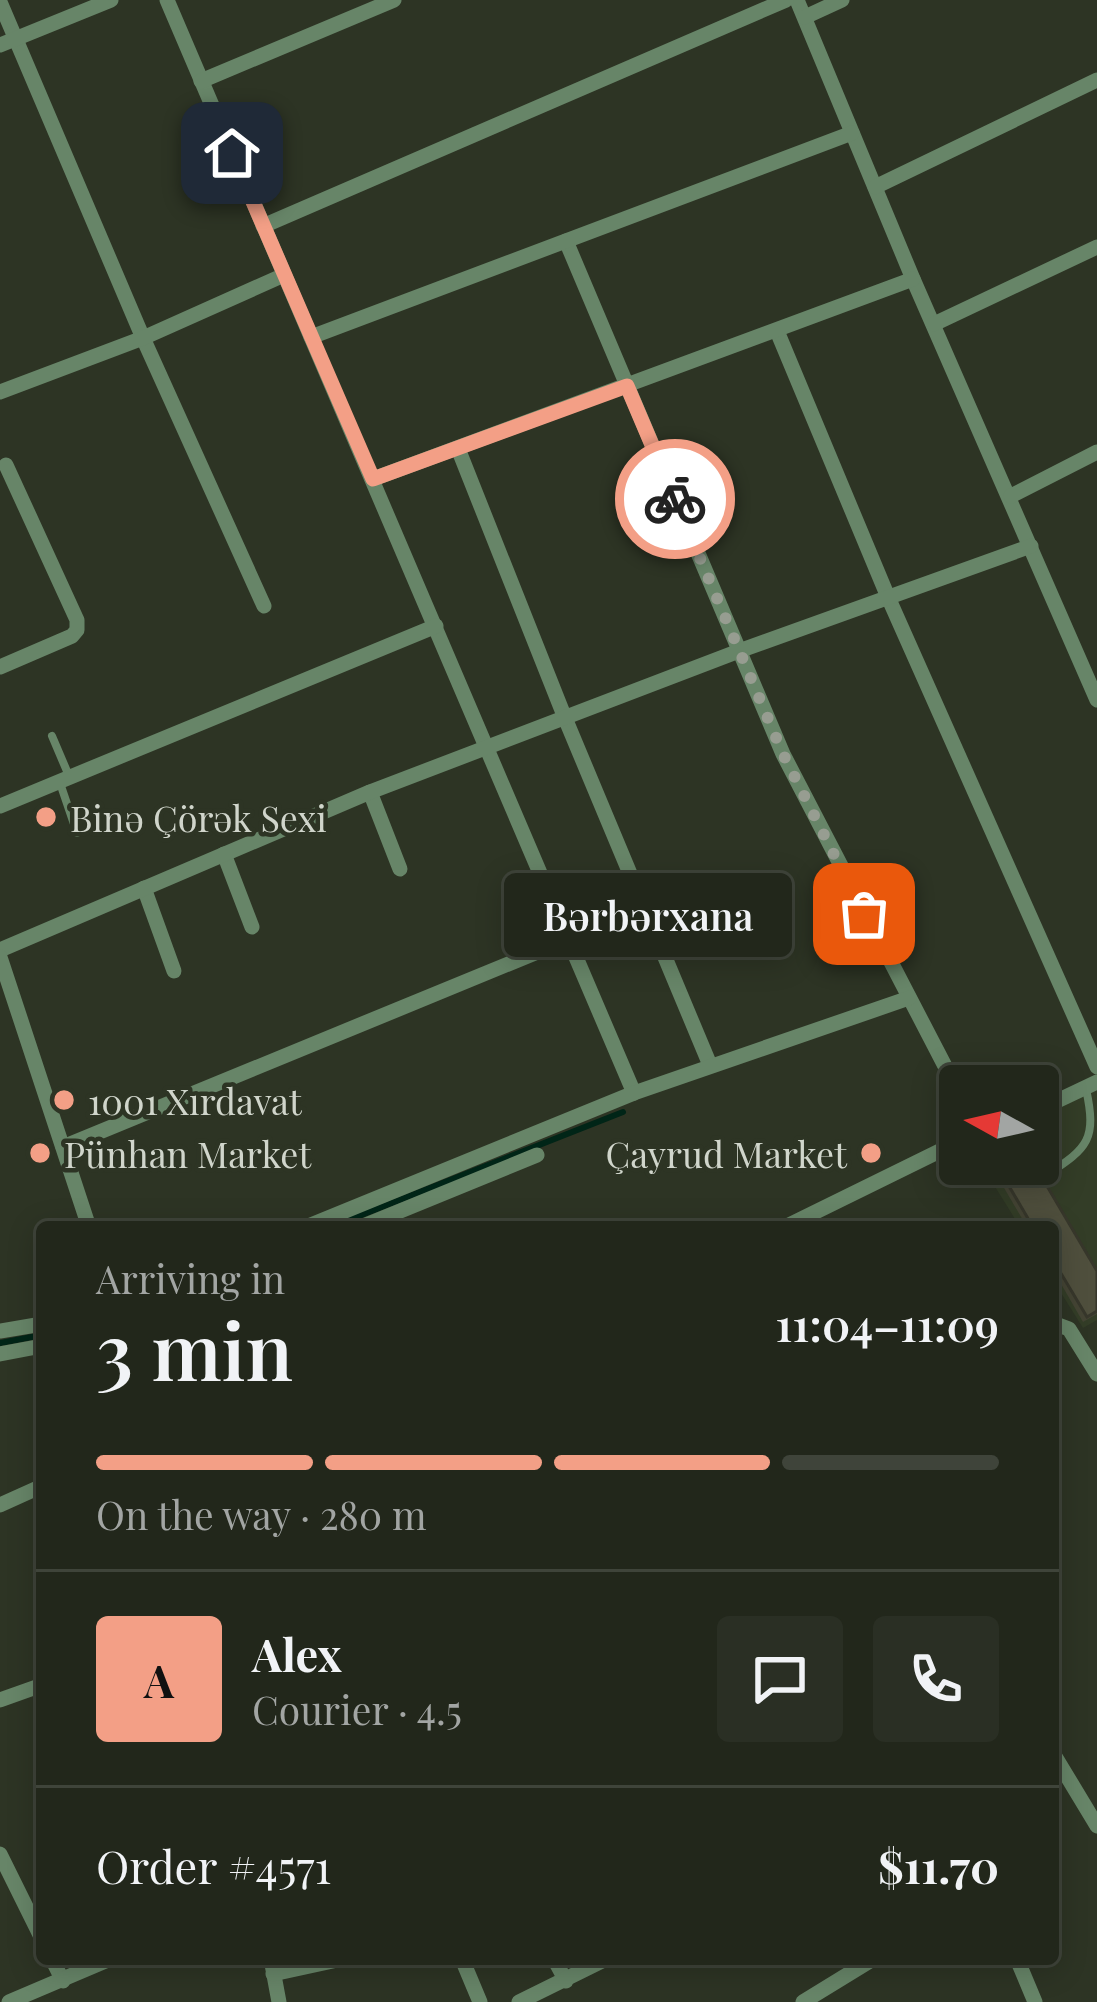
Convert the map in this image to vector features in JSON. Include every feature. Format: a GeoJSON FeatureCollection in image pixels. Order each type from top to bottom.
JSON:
{"type":"FeatureCollection","features":[{"type":"Feature","properties":{"kind":"street"},"geometry":{"type":"LineString","coordinates":[[8,42],[110,0]]}},
{"type":"Feature","properties":{"kind":"street"},"geometry":{"type":"LineString","coordinates":[[167,0],[634,1093]]}},
{"type":"Feature","properties":{"kind":"street"},"geometry":{"type":"LineString","coordinates":[[201,81],[394,0]]}},
{"type":"Feature","properties":{"kind":"street"},"geometry":{"type":"LineString","coordinates":[[263,226],[786,0]]}},
{"type":"Feature","properties":{"kind":"street"},"geometry":{"type":"LineString","coordinates":[[797,0],[1031,547],[1089,659],[1097,700]]}},
{"type":"Feature","properties":{"kind":"street"},"geometry":{"type":"LineString","coordinates":[[805,17],[842,0]]}},
{"type":"Feature","properties":{"kind":"street"},"geometry":{"type":"LineString","coordinates":[[0,2],[8,42],[264,606]]}},
{"type":"Feature","properties":{"kind":"street"},"geometry":{"type":"LineString","coordinates":[[874,187],[1097,80]]}},
{"type":"Feature","properties":{"kind":"street"},"geometry":{"type":"LineString","coordinates":[[310,337],[852,133]]}},
{"type":"Feature","properties":{"kind":"street"},"geometry":{"type":"LineString","coordinates":[[566,241],[783,754],[944,1065]]}},
{"type":"Feature","properties":{"kind":"street"},"geometry":{"type":"LineString","coordinates":[[934,324],[1097,247]]}},
{"type":"Feature","properties":{"kind":"street"},"geometry":{"type":"LineString","coordinates":[[0,392],[143,338],[284,275]]}},
{"type":"Feature","properties":{"kind":"street"},"geometry":{"type":"LineString","coordinates":[[373,479],[459,451],[913,278]]}},
{"type":"Feature","properties":{"kind":"street"},"geometry":{"type":"LineString","coordinates":[[777,331],[888,598],[1097,1067]]}},
{"type":"Feature","properties":{"kind":"street"},"geometry":{"type":"LineString","coordinates":[[459,451],[710,1065]]}},
{"type":"Feature","properties":{"kind":"street"},"geometry":{"type":"LineString","coordinates":[[1010,496],[1097,452]]}},
{"type":"Feature","properties":{"kind":"street"},"geometry":{"type":"LineString","coordinates":[[0,667],[77,630],[77,620],[6,466]]}},
{"type":"Feature","properties":{"kind":"street"},"geometry":{"type":"LineString","coordinates":[[87,1221],[0,954],[370,792],[739,651],[1031,547]]}},
{"type":"Feature","properties":{"kind":"street"},"geometry":{"type":"LineString","coordinates":[[0,806],[436,626]]}},
{"type":"Feature","properties":{"kind":"street"},"geometry":{"type":"LineString","coordinates":[[370,792],[400,869]]}},
{"type":"Feature","properties":{"kind":"street"},"geometry":{"type":"LineString","coordinates":[[224,854],[251,927]]}},
{"type":"Feature","properties":{"kind":"street"},"geometry":{"type":"LineString","coordinates":[[144,888],[174,971]]}},
{"type":"Feature","properties":{"kind":"street"},"geometry":{"type":"LineString","coordinates":[[63,1147],[569,939]]}},
{"type":"Feature","properties":{"kind":"street"},"geometry":{"type":"LineString","coordinates":[[320,1221],[634,1093],[909,998]]}},
{"type":"Feature","properties":{"kind":"street"},"geometry":{"type":"LineString","coordinates":[[0,1031],[22,1027]]}},
{"type":"Feature","properties":{"kind":"street"},"geometry":{"type":"LineString","coordinates":[[1059,1100],[1091,1085]]}},
{"type":"Feature","properties":{"kind":"street"},"geometry":{"type":"LineString","coordinates":[[797,1221],[939,1151]]}},
{"type":"Feature","properties":{"kind":"street"},"geometry":{"type":"LineString","coordinates":[[376,1221],[537,1155]]}},
{"type":"Feature","properties":{"kind":"street"},"geometry":{"type":"LineString","coordinates":[[0,1331],[36,1325]]}},
{"type":"Feature","properties":{"kind":"street"},"geometry":{"type":"LineString","coordinates":[[1059,1325],[1069,1329],[1097,1373]]}},
{"type":"Feature","properties":{"kind":"street"},"geometry":{"type":"LineString","coordinates":[[0,1354],[36,1347]]}},
{"type":"Feature","properties":{"kind":"street"},"geometry":{"type":"LineString","coordinates":[[0,1505],[36,1489]]}},
{"type":"Feature","properties":{"kind":"street"},"geometry":{"type":"LineString","coordinates":[[0,1700],[36,1686]]}},
{"type":"Feature","properties":{"kind":"street"},"geometry":{"type":"LineString","coordinates":[[1059,1763],[1097,1826]]}},
{"type":"Feature","properties":{"kind":"street"},"geometry":{"type":"LineString","coordinates":[[2,1863],[36,1928]]}},
{"type":"Feature","properties":{"kind":"street"},"geometry":{"type":"LineString","coordinates":[[55,1965],[63,1981]]}},
{"type":"Feature","properties":{"kind":"street"},"geometry":{"type":"LineString","coordinates":[[9,2002],[97,1965]]}},
{"type":"Feature","properties":{"kind":"street"},"geometry":{"type":"LineString","coordinates":[[465,1965],[480,2002]]}},
{"type":"Feature","properties":{"kind":"street"},"geometry":{"type":"LineString","coordinates":[[557,1965],[566,1981]]}},
{"type":"Feature","properties":{"kind":"street"},"geometry":{"type":"LineString","coordinates":[[519,2002],[595,1965]]}},
{"type":"Feature","properties":{"kind":"street"},"geometry":{"type":"LineString","coordinates":[[803,2002],[863,1965]]}},
{"type":"Feature","properties":{"kind":"street"},"geometry":{"type":"LineString","coordinates":[[1020,1965],[1035,2002]]}},
{"type":"Feature","properties":{"kind":"street"},"geometry":{"type":"LineString","coordinates":[[272,1967],[279,2002]]}},
{"type":"Feature","properties":{"kind":"lane"},"geometry":{"type":"LineString","coordinates":[[52,736],[77,832]]}},
{"type":"Feature","properties":{"kind":"lane"},"geometry":{"type":"LineString","coordinates":[[1059,1167],[1086,1150],[1092,1137],[1091,1085]]}},
{"type":"Feature","properties":{"kind":"shaded area"},"geometry":{"type":"Polygon","coordinates":[[[1097,1089],[1097,1320],[1083,1328],[1059,1290],[1059,1221],[1016,1221],[994,1185],[1059,1185],[1059,1108],[1097,1089]]]}},
{"type":"Feature","properties":{"kind":"building"},"geometry":{"type":"Polygon","coordinates":[[[1008,1185],[1046,1185],[1097,1271],[1097,1311],[1087,1317],[1059,1270],[1059,1221],[1029,1221],[1008,1185]]]}},
{"type":"Feature","properties":{"kind":"waterway"},"geometry":{"type":"LineString","coordinates":[[346,1221],[623,1112]]}},
{"type":"Feature","properties":{"kind":"waterway"},"geometry":{"type":"LineString","coordinates":[[0,1343],[36,1336]]}},
{"type":"Feature","properties":{"kind":"way so far"},"geometry":{"type":"LineString","coordinates":[[675,499],[783,754],[864,914]]}},
{"type":"Feature","properties":{"kind":"place","name":"Binə Çörək Sexi"},"geometry":{"type":"Point","coordinates":[46,817]}},
{"type":"Feature","properties":{"kind":"place","name":"Bərbərxana"},"geometry":{"type":"Point","coordinates":[864,914]}},
{"type":"Feature","properties":{"kind":"place","name":"1001 Xırdavat"},"geometry":{"type":"Point","coordinates":[64,1100]}},
{"type":"Feature","properties":{"kind":"place","name":"Pünhan Market"},"geometry":{"type":"Point","coordinates":[40,1153]}},
{"type":"Feature","properties":{"kind":"place","name":"Çayrud Market"},"geometry":{"type":"Point","coordinates":[871,1153]}},
{"type":"Feature","properties":{"kind":"route"},"geometry":{"type":"LineString","coordinates":[[232,153],[373,479],[627,386],[675,499]]}}]}
